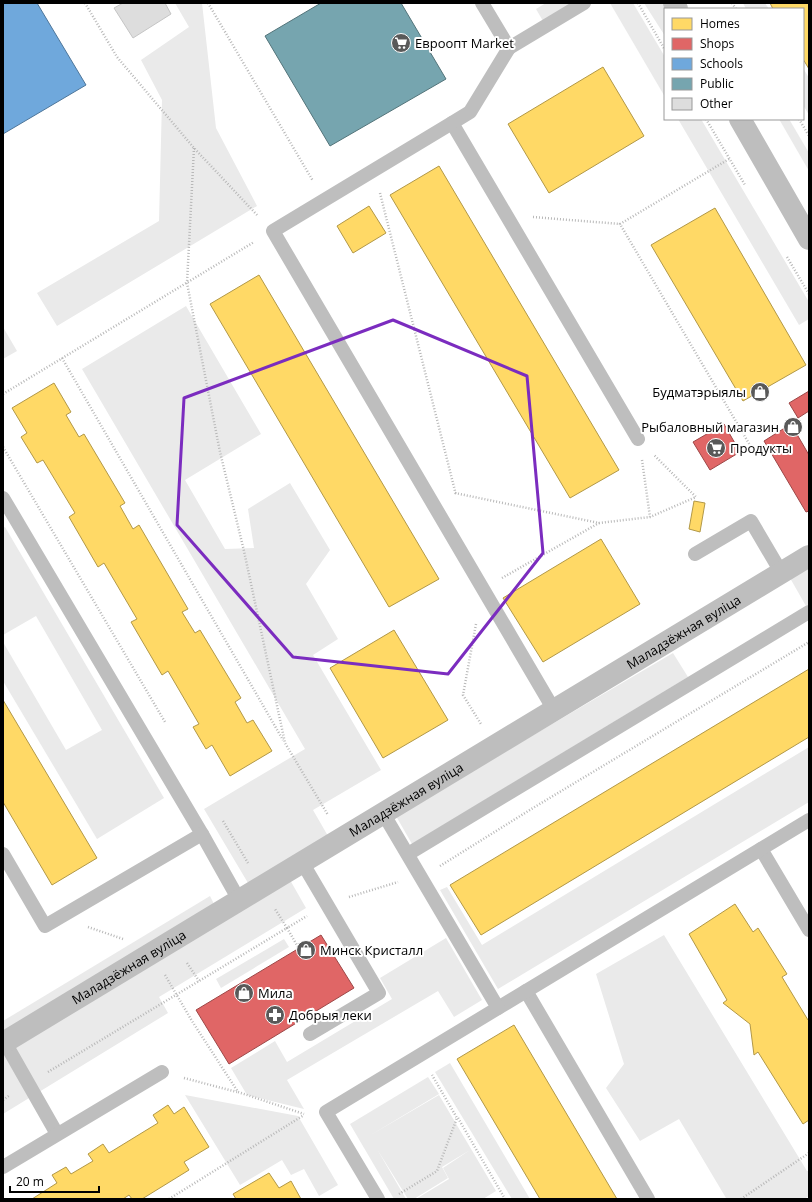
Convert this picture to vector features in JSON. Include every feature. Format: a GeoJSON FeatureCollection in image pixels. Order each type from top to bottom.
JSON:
{"type":"FeatureCollection","features":[{"type":"Feature","properties":{"kind":"street"},"geometry":{"type":"LineString","coordinates":[[741,120],[809,239]]}},
{"type":"Feature","properties":{"kind":"street","name":"Маладзёжная вуліца"},"geometry":{"type":"LineString","coordinates":[[4,1041],[809,556]]}},
{"type":"Feature","properties":{"kind":"lane"},"geometry":{"type":"LineString","coordinates":[[482,3],[509,48]]}},
{"type":"Feature","properties":{"kind":"lane"},"geometry":{"type":"LineString","coordinates":[[554,710],[273,231],[470,112],[509,48],[584,3]]}},
{"type":"Feature","properties":{"kind":"lane"},"geometry":{"type":"LineString","coordinates":[[452,123],[638,439]]}},
{"type":"Feature","properties":{"kind":"lane"},"geometry":{"type":"LineString","coordinates":[[3,498],[202,834],[239,900]]}},
{"type":"Feature","properties":{"kind":"lane"},"geometry":{"type":"LineString","coordinates":[[695,554],[751,521],[781,572]]}},
{"type":"Feature","properties":{"kind":"lane"},"geometry":{"type":"LineString","coordinates":[[408,854],[809,612]]}},
{"type":"Feature","properties":{"kind":"lane"},"geometry":{"type":"LineString","coordinates":[[383,813],[498,1008]]}},
{"type":"Feature","properties":{"kind":"lane"},"geometry":{"type":"LineString","coordinates":[[378,1199],[326,1112],[809,820]]}},
{"type":"Feature","properties":{"kind":"lane"},"geometry":{"type":"LineString","coordinates":[[3,854],[45,926],[202,834]]}},
{"type":"Feature","properties":{"kind":"lane"},"geometry":{"type":"LineString","coordinates":[[761,849],[809,930]]}},
{"type":"Feature","properties":{"kind":"lane"},"geometry":{"type":"LineString","coordinates":[[302,862],[379,993],[310,1034]]}},
{"type":"Feature","properties":{"kind":"lane"},"geometry":{"type":"LineString","coordinates":[[526,991],[648,1199]]}},
{"type":"Feature","properties":{"kind":"lane"},"geometry":{"type":"LineString","coordinates":[[4,1041],[57,1134]]}},
{"type":"Feature","properties":{"kind":"lane"},"geometry":{"type":"LineString","coordinates":[[3,1167],[162,1072]]}},
{"type":"Feature","properties":{"kind":"path"},"geometry":{"type":"LineString","coordinates":[[3,394],[273,231],[194,148],[117,57],[85,3]]}},
{"type":"Feature","properties":{"kind":"path"},"geometry":{"type":"LineString","coordinates":[[208,3],[325,200]]}},
{"type":"Feature","properties":{"kind":"path"},"geometry":{"type":"LineString","coordinates":[[638,3],[664,48]]}},
{"type":"Feature","properties":{"kind":"path"},"geometry":{"type":"LineString","coordinates":[[800,120],[809,136]]}},
{"type":"Feature","properties":{"kind":"path"},"geometry":{"type":"LineString","coordinates":[[194,148],[187,283],[220,452],[244,551],[285,742]]}},
{"type":"Feature","properties":{"kind":"path"},"geometry":{"type":"LineString","coordinates":[[506,215],[620,224],[729,159]]}},
{"type":"Feature","properties":{"kind":"path"},"geometry":{"type":"LineString","coordinates":[[620,224],[751,447]]}},
{"type":"Feature","properties":{"kind":"path"},"geometry":{"type":"LineString","coordinates":[[62,358],[330,820]]}},
{"type":"Feature","properties":{"kind":"path"},"geometry":{"type":"LineString","coordinates":[[638,439],[650,517]]}},
{"type":"Feature","properties":{"kind":"path"},"geometry":{"type":"LineString","coordinates":[[422,485],[599,523],[650,517],[696,497],[638,439]]}},
{"type":"Feature","properties":{"kind":"path"},"geometry":{"type":"LineString","coordinates":[[3,446],[165,723]]}},
{"type":"Feature","properties":{"kind":"path"},"geometry":{"type":"LineString","coordinates":[[483,589],[599,523]]}},
{"type":"Feature","properties":{"kind":"path"},"geometry":{"type":"LineString","coordinates":[[421,878],[533,808],[809,642]]}},
{"type":"Feature","properties":{"kind":"path"},"geometry":{"type":"LineString","coordinates":[[3,1100],[287,928],[220,816]]}},
{"type":"Feature","properties":{"kind":"path"},"geometry":{"type":"LineString","coordinates":[[176,994],[238,1092]]}},
{"type":"Feature","properties":{"kind":"path"},"geometry":{"type":"LineString","coordinates":[[420,1055],[505,1199]]}},
{"type":"Feature","properties":{"kind":"path"},"geometry":{"type":"LineString","coordinates":[[162,1072],[238,1092],[305,1114],[169,1199]]}},
{"type":"Feature","properties":{"kind":"path"},"geometry":{"type":"LineString","coordinates":[[397,1195],[437,1170],[457,1118]]}},
{"type":"Feature","properties":{"kind":"path"},"geometry":{"type":"LineString","coordinates":[[742,1199],[809,1153]]}},
{"type":"Feature","properties":{"kind":"highlighted area"},"geometry":{"type":"Polygon","coordinates":[[[393,320],[527,376],[543,553],[448,674],[293,657],[177,525],[184,398],[393,320]]]}},
{"type":"Feature","properties":{"kind":"shaded area"},"geometry":{"type":"Polygon","coordinates":[[[175,3],[202,3],[216,128],[257,206],[57,326],[37,293],[159,221],[162,100],[141,60],[189,27],[175,3]]]}},
{"type":"Feature","properties":{"kind":"shaded area"},"geometry":{"type":"Polygon","coordinates":[[[546,3],[573,3],[543,21],[536,9],[546,3]]]}},
{"type":"Feature","properties":{"kind":"shaded area"},"geometry":{"type":"Polygon","coordinates":[[[610,3],[633,3],[664,55],[664,95],[610,3]]]}},
{"type":"Feature","properties":{"kind":"shaded area"},"geometry":{"type":"Polygon","coordinates":[[[644,3],[663,3],[666,8],[664,8],[664,34],[644,3]]]}},
{"type":"Feature","properties":{"kind":"shaded area"},"geometry":{"type":"Polygon","coordinates":[[[743,3],[765,3],[768,8],[746,8],[743,3]]]}},
{"type":"Feature","properties":{"kind":"shaded area"},"geometry":{"type":"Polygon","coordinates":[[[804,70],[809,78],[809,115],[804,107],[804,70]]]}},
{"type":"Feature","properties":{"kind":"shaded area"},"geometry":{"type":"Polygon","coordinates":[[[679,120],[702,120],[809,302],[809,319],[799,325],[679,120]]]}},
{"type":"Feature","properties":{"kind":"shaded area"},"geometry":{"type":"Polygon","coordinates":[[[780,120],[790,120],[809,153],[809,171],[780,120]]]}},
{"type":"Feature","properties":{"kind":"shaded area"},"geometry":{"type":"Polygon","coordinates":[[[186,306],[261,434],[185,480],[225,549],[254,548],[248,509],[290,483],[330,550],[306,584],[338,639],[313,655],[381,770],[313,810],[328,836],[248,883],[204,809],[305,749],[82,369],[186,306]]]}},
{"type":"Feature","properties":{"kind":"shaded area"},"geometry":{"type":"Polygon","coordinates":[[[3,327],[17,351],[3,359],[3,327]]]}},
{"type":"Feature","properties":{"kind":"shaded area"},"geometry":{"type":"Polygon","coordinates":[[[5,527],[164,798],[97,839],[3,681],[3,642],[66,750],[102,730],[36,616],[3,635],[3,528],[5,527]]]}},
{"type":"Feature","properties":{"kind":"shaded area"},"geometry":{"type":"Polygon","coordinates":[[[809,567],[809,604],[806,606],[790,578],[809,567]]]}},
{"type":"Feature","properties":{"kind":"shaded area"},"geometry":{"type":"Polygon","coordinates":[[[673,653],[688,677],[412,844],[396,816],[673,653]]]}},
{"type":"Feature","properties":{"kind":"shaded area"},"geometry":{"type":"Polygon","coordinates":[[[809,747],[809,802],[498,989],[440,890],[447,887],[482,945],[809,747]]]}},
{"type":"Feature","properties":{"kind":"shaded area"},"geometry":{"type":"Polygon","coordinates":[[[290,880],[306,908],[159,997],[168,1013],[3,1114],[3,1053],[290,880]]]}},
{"type":"Feature","properties":{"kind":"shaded area"},"geometry":{"type":"Polygon","coordinates":[[[210,896],[214,904],[5,1030],[3,1027],[3,1021],[210,896]]]}},
{"type":"Feature","properties":{"kind":"shaded area"},"geometry":{"type":"Polygon","coordinates":[[[664,935],[807,1171],[809,1171],[809,1196],[804,1199],[724,1199],[726,1198],[679,1119],[640,1141],[606,1088],[624,1064],[596,974],[664,935]]]}},
{"type":"Feature","properties":{"kind":"shaded area"},"geometry":{"type":"Polygon","coordinates":[[[446,938],[482,1000],[454,1017],[438,991],[287,1080],[304,1109],[247,1095],[231,1068],[275,1041],[287,1062],[392,999],[380,978],[446,938]]]}},
{"type":"Feature","properties":{"kind":"shaded area"},"geometry":{"type":"Polygon","coordinates":[[[284,939],[289,947],[221,988],[216,979],[284,939]]]}},
{"type":"Feature","properties":{"kind":"shaded area"},"geometry":{"type":"Polygon","coordinates":[[[450,1063],[530,1199],[512,1199],[435,1072],[450,1063]]]}},
{"type":"Feature","properties":{"kind":"shaded area"},"geometry":{"type":"Polygon","coordinates":[[[428,1077],[439,1094],[369,1136],[439,1095],[496,1191],[483,1199],[416,1199],[449,1179],[443,1168],[470,1150],[442,1167],[448,1178],[414,1199],[408,1199],[377,1149],[406,1199],[394,1199],[350,1124],[428,1077]]]}},
{"type":"Feature","properties":{"kind":"shaded area"},"geometry":{"type":"Polygon","coordinates":[[[185,1095],[298,1116],[338,1185],[319,1196],[304,1169],[291,1175],[282,1160],[240,1185],[185,1095]]]}},
{"type":"Feature","properties":{"kind":"building: Homes"},"geometry":{"type":"Polygon","coordinates":[[[770,3],[809,3],[809,69],[804,61],[804,8],[772,8],[770,3]]]}},
{"type":"Feature","properties":{"kind":"building: Homes"},"geometry":{"type":"Polygon","coordinates":[[[603,67],[644,136],[549,193],[508,124],[603,67]]]}},
{"type":"Feature","properties":{"kind":"building: Homes"},"geometry":{"type":"Polygon","coordinates":[[[439,166],[619,470],[570,498],[390,195],[439,166]]]}},
{"type":"Feature","properties":{"kind":"building: Homes"},"geometry":{"type":"Polygon","coordinates":[[[369,206],[386,233],[353,253],[337,226],[369,206]]]}},
{"type":"Feature","properties":{"kind":"building: Homes"},"geometry":{"type":"Polygon","coordinates":[[[715,208],[806,365],[743,401],[651,245],[715,208]]]}},
{"type":"Feature","properties":{"kind":"building: Homes"},"geometry":{"type":"Polygon","coordinates":[[[259,275],[439,579],[389,607],[210,304],[259,275]]]}},
{"type":"Feature","properties":{"kind":"building: Homes"},"geometry":{"type":"Polygon","coordinates":[[[54,383],[71,412],[66,415],[79,437],[84,434],[125,503],[120,506],[133,529],[139,525],[188,609],[182,612],[195,633],[200,630],[241,698],[235,702],[247,723],[253,720],[272,751],[230,776],[212,745],[206,749],[193,727],[199,724],[168,671],[162,675],[131,622],[137,619],[104,563],[98,567],[69,517],[75,513],[43,460],[37,463],[21,437],[27,433],[12,408],[54,383]]]}},
{"type":"Feature","properties":{"kind":"building: Homes"},"geometry":{"type":"Polygon","coordinates":[[[694,501],[705,503],[700,532],[689,529],[694,501]]]}},
{"type":"Feature","properties":{"kind":"building: Homes"},"geometry":{"type":"Polygon","coordinates":[[[601,539],[640,604],[543,662],[503,598],[601,539]]]}},
{"type":"Feature","properties":{"kind":"building: Homes"},"geometry":{"type":"Polygon","coordinates":[[[394,630],[448,720],[383,758],[330,668],[394,630]]]}},
{"type":"Feature","properties":{"kind":"building: Homes"},"geometry":{"type":"Polygon","coordinates":[[[809,669],[809,737],[481,935],[450,885],[809,669]]]}},
{"type":"Feature","properties":{"kind":"building: Homes"},"geometry":{"type":"Polygon","coordinates":[[[3,700],[97,858],[52,885],[3,802],[3,700]]]}},
{"type":"Feature","properties":{"kind":"building: Homes"},"geometry":{"type":"Polygon","coordinates":[[[735,904],[753,932],[758,928],[787,974],[782,977],[808,1020],[809,1019],[809,1120],[803,1124],[758,1052],[754,1055],[750,1024],[723,1003],[727,1000],[689,934],[735,904]]]}},
{"type":"Feature","properties":{"kind":"building: Homes"},"geometry":{"type":"Polygon","coordinates":[[[514,1025],[617,1199],[540,1199],[457,1059],[514,1025]]]}},
{"type":"Feature","properties":{"kind":"building: Homes"},"geometry":{"type":"Polygon","coordinates":[[[168,1105],[174,1114],[184,1107],[209,1147],[184,1162],[189,1170],[142,1199],[132,1199],[129,1195],[123,1199],[32,1199],[57,1183],[52,1175],[66,1167],[71,1174],[93,1161],[88,1154],[103,1144],[109,1153],[158,1123],[153,1115],[168,1105]]]}},
{"type":"Feature","properties":{"kind":"building: Homes"},"geometry":{"type":"Polygon","coordinates":[[[269,1173],[279,1188],[291,1181],[301,1199],[236,1199],[233,1194],[269,1173]]]}},
{"type":"Feature","properties":{"kind":"building: Shops"},"geometry":{"type":"Polygon","coordinates":[[[809,391],[809,411],[798,418],[789,403],[809,391]]]}},
{"type":"Feature","properties":{"kind":"building: Shops"},"geometry":{"type":"Polygon","coordinates":[[[724,424],[740,452],[710,470],[693,442],[724,424]]]}},
{"type":"Feature","properties":{"kind":"building: Shops"},"geometry":{"type":"Polygon","coordinates":[[[791,424],[809,455],[809,511],[806,512],[764,441],[791,424]]]}},
{"type":"Feature","properties":{"kind":"building: Shops"},"geometry":{"type":"Polygon","coordinates":[[[321,935],[354,988],[229,1064],[196,1010],[321,935]]]}},
{"type":"Feature","properties":{"kind":"building: Schools"},"geometry":{"type":"Polygon","coordinates":[[[3,3],[37,3],[86,85],[3,134],[3,3]]]}},
{"type":"Feature","properties":{"kind":"building: Public"},"geometry":{"type":"Polygon","coordinates":[[[321,3],[401,3],[446,79],[330,146],[265,36],[321,3]]]}},
{"type":"Feature","properties":{"kind":"building: Other"},"geometry":{"type":"Polygon","coordinates":[[[123,3],[165,3],[171,14],[133,38],[114,8],[123,3]]]}},
{"type":"Feature","properties":{"kind":"place","name":"Евроопт Market"},"geometry":{"type":"Point","coordinates":[401,43]}},
{"type":"Feature","properties":{"kind":"place","name":"Будматэрыялы"},"geometry":{"type":"Point","coordinates":[760,392]}},
{"type":"Feature","properties":{"kind":"place","name":"Рыбаловный магазин"},"geometry":{"type":"Point","coordinates":[793,427]}},
{"type":"Feature","properties":{"kind":"place","name":"Продукты"},"geometry":{"type":"Point","coordinates":[716,448]}},
{"type":"Feature","properties":{"kind":"place","name":"Минск Кристалл"},"geometry":{"type":"Point","coordinates":[306,950]}},
{"type":"Feature","properties":{"kind":"place","name":"Мила"},"geometry":{"type":"Point","coordinates":[244,993]}},
{"type":"Feature","properties":{"kind":"place","name":"Добрыя леки"},"geometry":{"type":"Point","coordinates":[275,1015]}}]}
